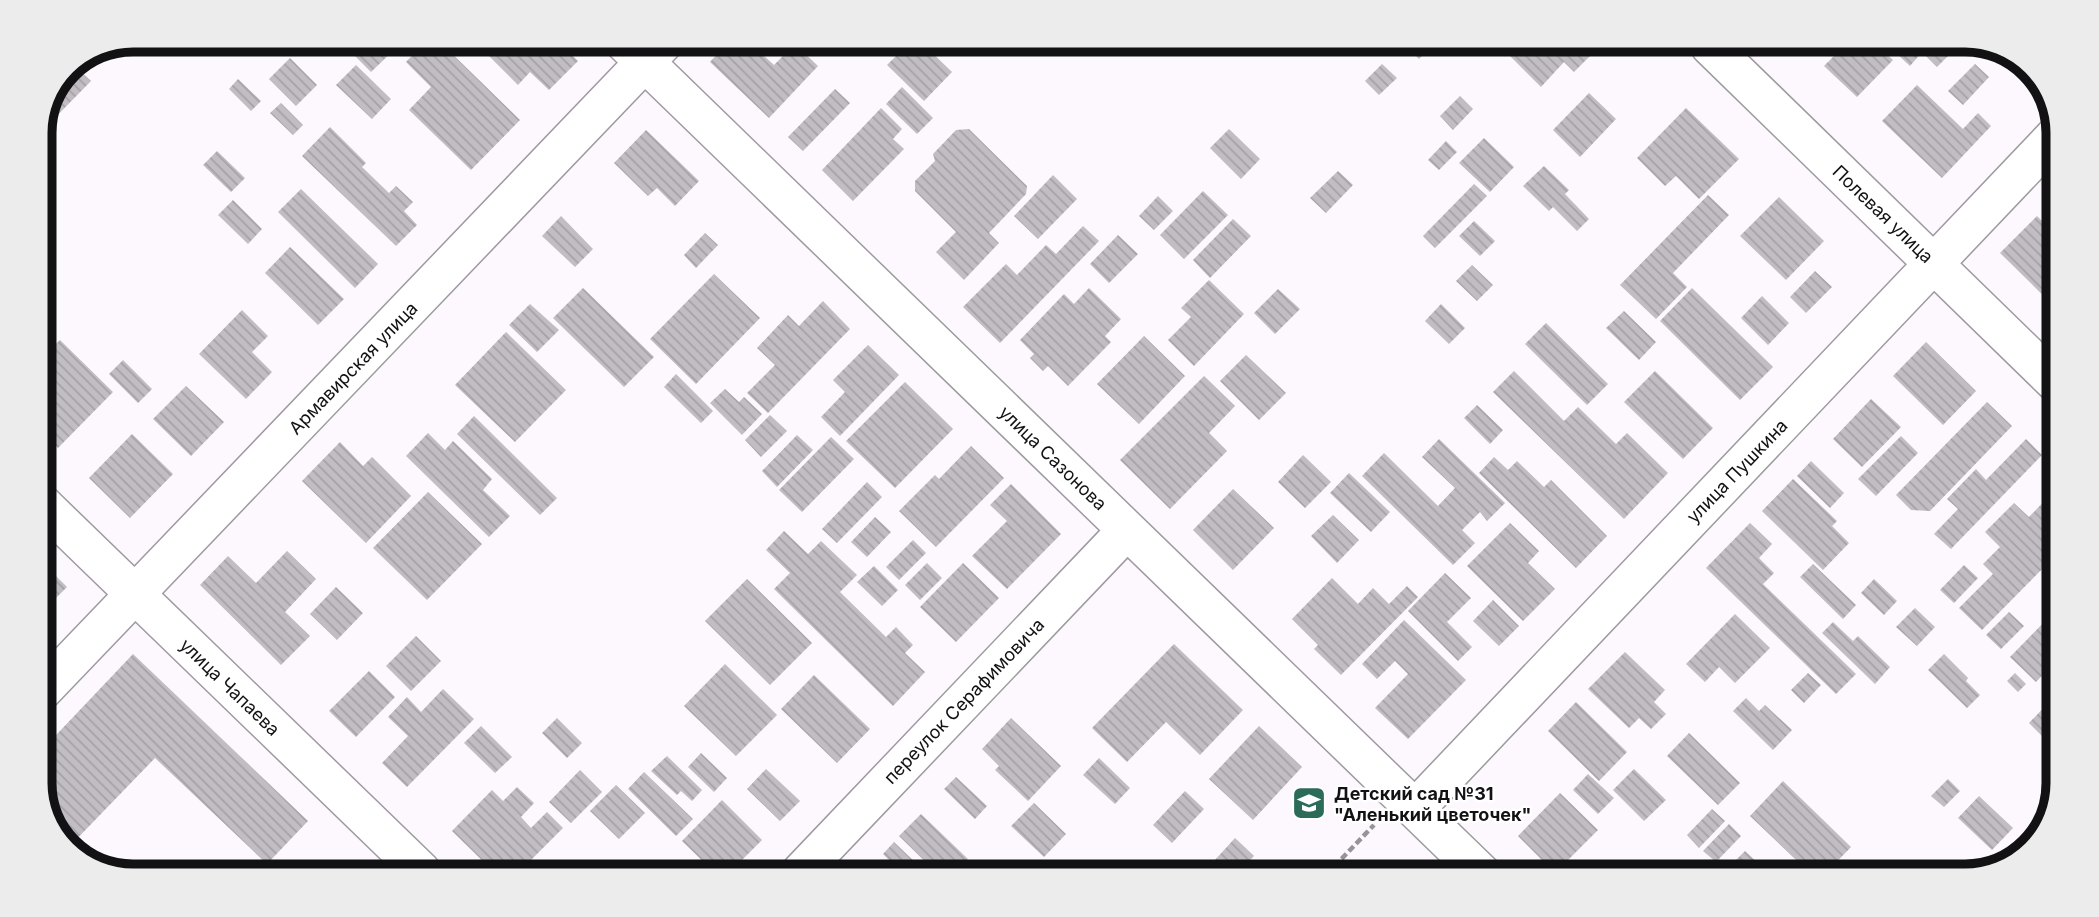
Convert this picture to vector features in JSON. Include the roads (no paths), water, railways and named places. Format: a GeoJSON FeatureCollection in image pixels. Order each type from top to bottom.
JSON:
{"type":"FeatureCollection","features":[{"type":"Feature","properties":{"kind":"street","name":"Армавирская улица"},"geometry":{"type":"LineString","coordinates":[[53,680],[136,595],[641,52]]}},
{"type":"Feature","properties":{"kind":"street","name":"улица Сазонова"},"geometry":{"type":"LineString","coordinates":[[647,52],[1127,530],[1472,864]]}},
{"type":"Feature","properties":{"kind":"street","name":"Полевая улица"},"geometry":{"type":"LineString","coordinates":[[1716,52],[2046,373]]}},
{"type":"Feature","properties":{"kind":"street","name":"улица Пушкина"},"geometry":{"type":"LineString","coordinates":[[1409,803],[2046,147]]}},
{"type":"Feature","properties":{"kind":"street","name":"улица Чапаева"},"geometry":{"type":"LineString","coordinates":[[53,515],[414,864]]}},
{"type":"Feature","properties":{"kind":"street","name":"переулок Серафимовича"},"geometry":{"type":"LineString","coordinates":[[809,864],[1127,530]]}},
{"type":"Feature","properties":{"kind":"place","name":"Детский сад №31 \"Аленький цветочек\""},"geometry":{"type":"Point","coordinates":[1309,803]}}]}
